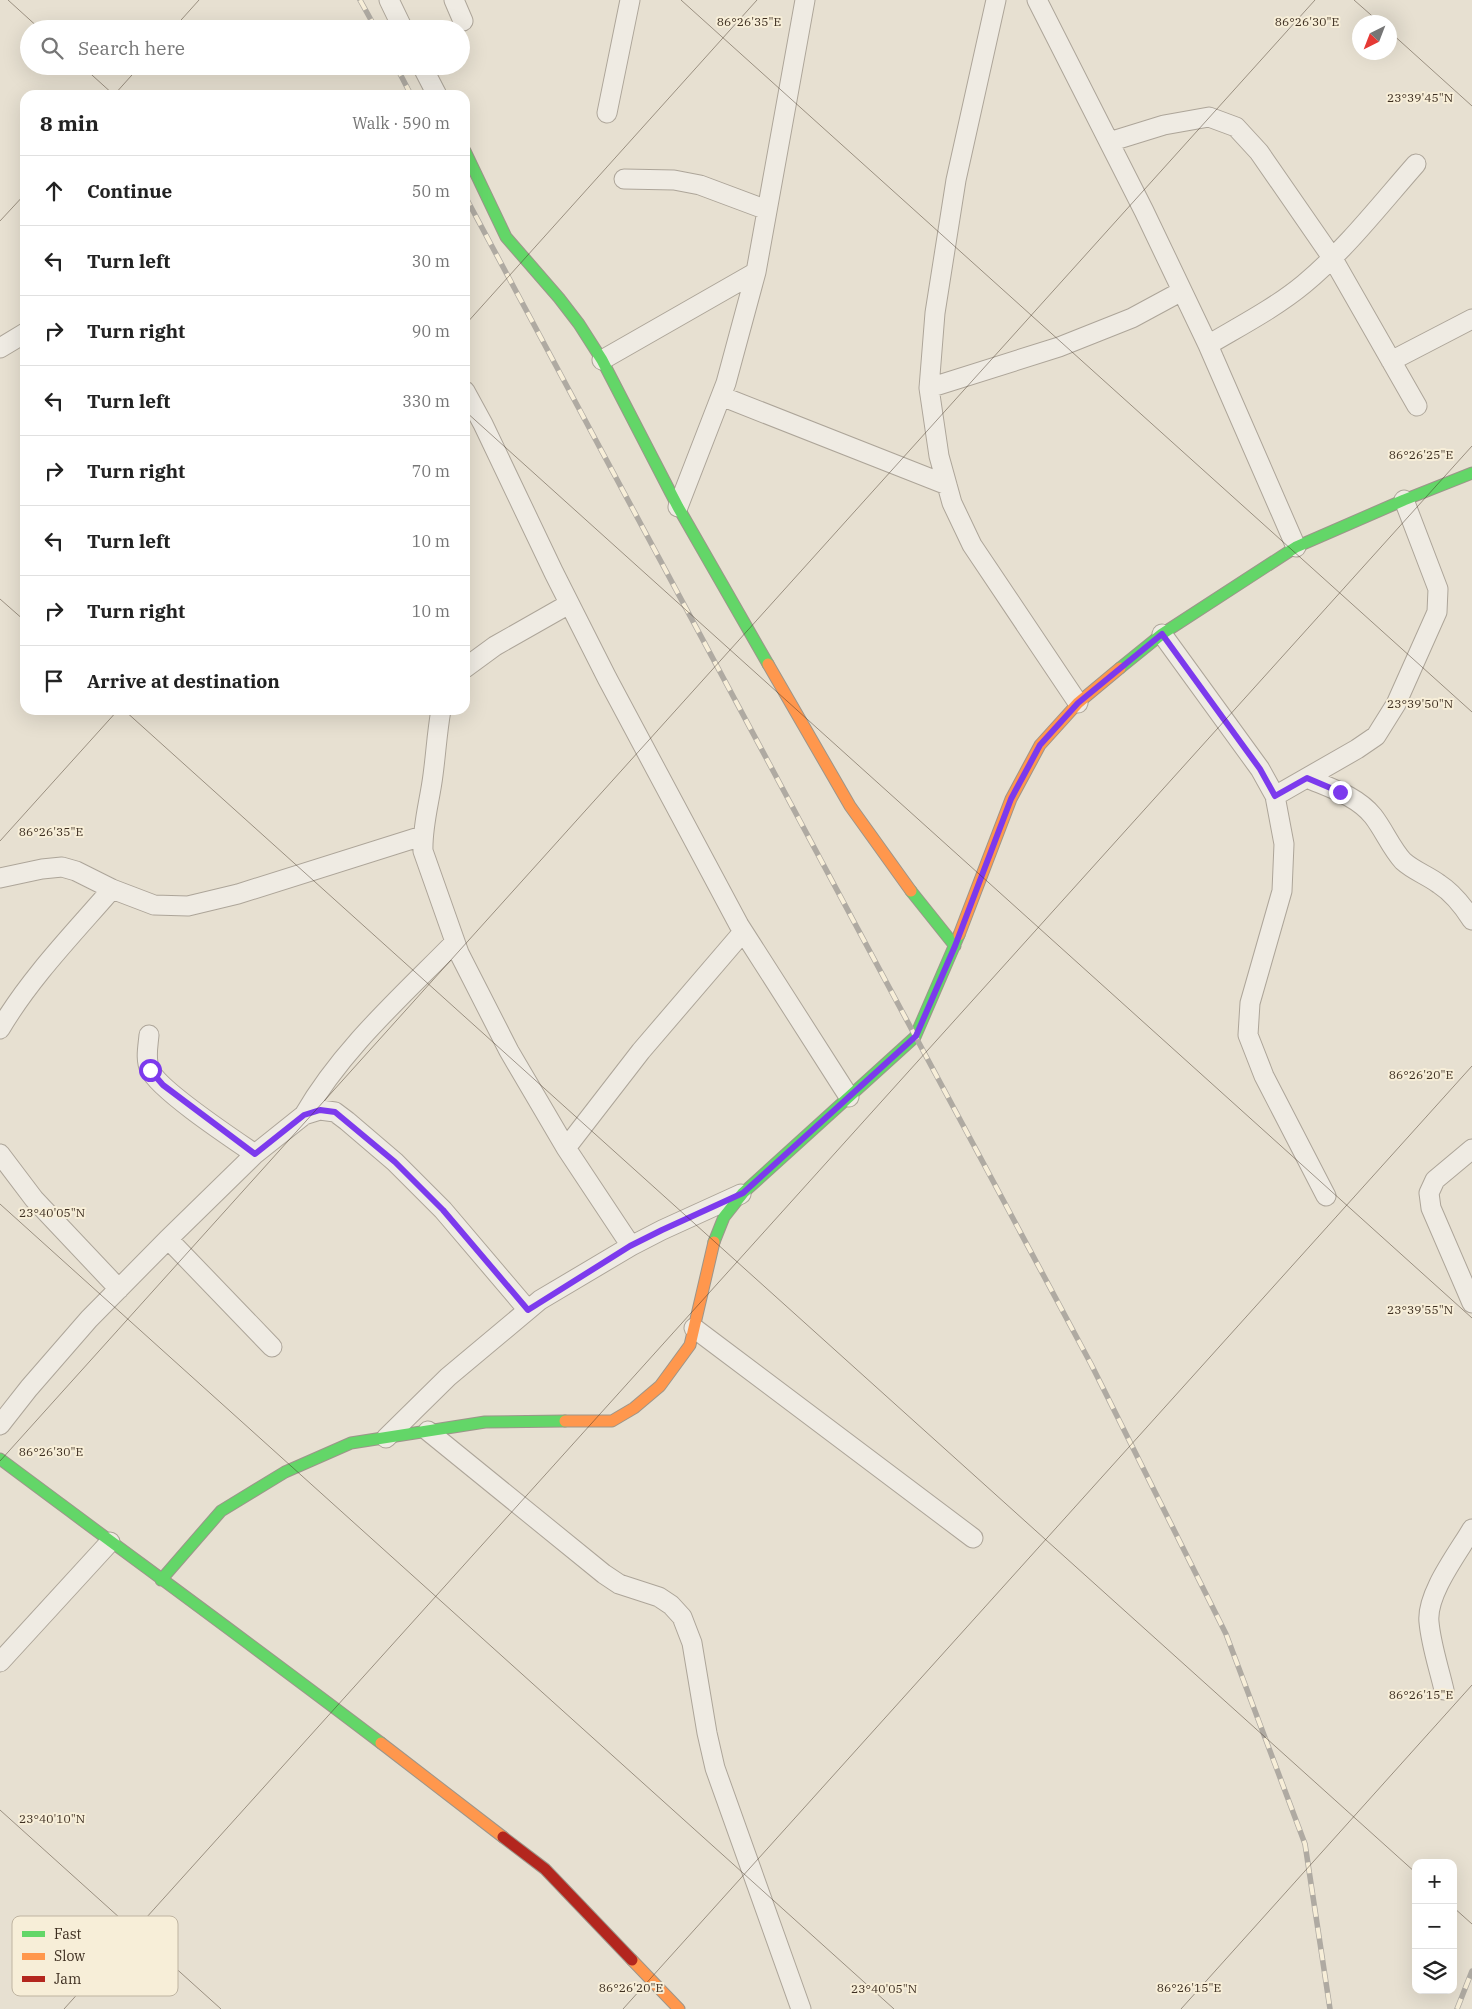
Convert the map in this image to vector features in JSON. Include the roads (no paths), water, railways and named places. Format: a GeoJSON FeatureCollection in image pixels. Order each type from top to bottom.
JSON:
{"type":"FeatureCollection","features":[{"type":"Feature","properties":{"kind":"street"},"geometry":{"type":"LineString","coordinates":[[388,0],[398,20]]}},
{"type":"Feature","properties":{"kind":"street"},"geometry":{"type":"LineString","coordinates":[[454,0],[462,20]]}},
{"type":"Feature","properties":{"kind":"street"},"geometry":{"type":"LineString","coordinates":[[607,113],[630,0]]}},
{"type":"Feature","properties":{"kind":"street"},"geometry":{"type":"LineString","coordinates":[[678,507],[721,396],[756,272],[805,0]]}},
{"type":"Feature","properties":{"kind":"street"},"geometry":{"type":"LineString","coordinates":[[996,0],[956,180],[935,313],[930,388],[938,456],[952,503],[972,545],[1078,703]]}},
{"type":"Feature","properties":{"kind":"street"},"geometry":{"type":"LineString","coordinates":[[1037,0],[1144,211],[1208,345],[1296,547]]}},
{"type":"Feature","properties":{"kind":"street"},"geometry":{"type":"LineString","coordinates":[[427,75],[434,90]]}},
{"type":"Feature","properties":{"kind":"street"},"geometry":{"type":"LineString","coordinates":[[1109,142],[1164,125],[1209,117],[1236,127],[1259,152],[1332,259],[1417,406]]}},
{"type":"Feature","properties":{"kind":"street"},"geometry":{"type":"LineString","coordinates":[[470,163],[488,204],[506,237],[580,324],[602,360],[678,507],[850,806],[896,874],[955,946]]}},
{"type":"Feature","properties":{"kind":"street"},"geometry":{"type":"LineString","coordinates":[[1208,345],[1275,305],[1332,259],[1416,164]]}},
{"type":"Feature","properties":{"kind":"street"},"geometry":{"type":"LineString","coordinates":[[624,179],[674,180],[700,185],[767,210]]}},
{"type":"Feature","properties":{"kind":"street"},"geometry":{"type":"LineString","coordinates":[[602,360],[756,272]]}},
{"type":"Feature","properties":{"kind":"street"},"geometry":{"type":"LineString","coordinates":[[930,388],[1059,348],[1132,318],[1182,291]]}},
{"type":"Feature","properties":{"kind":"street"},"geometry":{"type":"LineString","coordinates":[[1391,361],[1472,319]]}},
{"type":"Feature","properties":{"kind":"street"},"geometry":{"type":"LineString","coordinates":[[0,348],[20,336]]}},
{"type":"Feature","properties":{"kind":"street"},"geometry":{"type":"LineString","coordinates":[[721,396],[947,486]]}},
{"type":"Feature","properties":{"kind":"street"},"geometry":{"type":"LineString","coordinates":[[470,400],[569,604],[743,932],[849,1098]]}},
{"type":"Feature","properties":{"kind":"street"},"geometry":{"type":"LineString","coordinates":[[161,1580],[221,1511],[285,1472],[351,1444],[484,1422],[612,1421],[634,1408],[660,1386],[690,1345],[711,1248],[724,1217],[743,1193],[916,1036],[955,946],[1011,799],[1040,745],[1078,703],[1162,634],[1296,547],[1472,473]]}},
{"type":"Feature","properties":{"kind":"street"},"geometry":{"type":"LineString","coordinates":[[1275,796],[1376,736],[1396,704],[1437,612],[1438,589],[1404,500]]}},
{"type":"Feature","properties":{"kind":"street"},"geometry":{"type":"LineString","coordinates":[[470,664],[495,646],[569,604]]}},
{"type":"Feature","properties":{"kind":"street"},"geometry":{"type":"LineString","coordinates":[[1162,634],[1260,769],[1275,796],[1284,844],[1282,891],[1250,1003],[1248,1035],[1264,1076],[1326,1196]]}},
{"type":"Feature","properties":{"kind":"street"},"geometry":{"type":"LineString","coordinates":[[440,715],[437,728],[434,773],[422,836],[423,851],[458,953],[509,1051],[566,1148],[630,1246]]}},
{"type":"Feature","properties":{"kind":"street"},"geometry":{"type":"LineString","coordinates":[[1307,778],[1340,792],[1372,815],[1402,860],[1453,895],[1472,920]]}},
{"type":"Feature","properties":{"kind":"street"},"geometry":{"type":"LineString","coordinates":[[0,878],[42,869],[62,867],[76,871],[112,889],[154,905],[188,906],[238,894],[422,836]]}},
{"type":"Feature","properties":{"kind":"street"},"geometry":{"type":"LineString","coordinates":[[0,1029],[47,965],[112,889]]}},
{"type":"Feature","properties":{"kind":"street"},"geometry":{"type":"LineString","coordinates":[[566,1148],[641,1051],[743,932]]}},
{"type":"Feature","properties":{"kind":"street"},"geometry":{"type":"LineString","coordinates":[[0,1425],[89,1319],[255,1154],[304,1115],[325,1080],[358,1042],[455,942]]}},
{"type":"Feature","properties":{"kind":"street"},"geometry":{"type":"LineString","coordinates":[[149,1035],[147,1062],[155,1078],[188,1105],[255,1154]]}},
{"type":"Feature","properties":{"kind":"street"},"geometry":{"type":"LineString","coordinates":[[304,1115],[320,1110],[335,1112],[375,1144],[443,1210],[528,1310]]}},
{"type":"Feature","properties":{"kind":"street"},"geometry":{"type":"LineString","coordinates":[[1472,1149],[1436,1180],[1429,1193],[1431,1208],[1472,1303]]}},
{"type":"Feature","properties":{"kind":"street"},"geometry":{"type":"LineString","coordinates":[[0,1154],[34,1199],[119,1289]]}},
{"type":"Feature","properties":{"kind":"street"},"geometry":{"type":"LineString","coordinates":[[386,1438],[448,1378],[528,1310],[630,1246],[743,1193]]}},
{"type":"Feature","properties":{"kind":"street"},"geometry":{"type":"LineString","coordinates":[[168,1239],[272,1347]]}},
{"type":"Feature","properties":{"kind":"street"},"geometry":{"type":"LineString","coordinates":[[694,1328],[973,1538]]}},
{"type":"Feature","properties":{"kind":"street"},"geometry":{"type":"LineString","coordinates":[[428,1431],[604,1574],[619,1584],[659,1597],[671,1605],[682,1617],[692,1643],[706,1733],[715,1768],[801,2009]]}},
{"type":"Feature","properties":{"kind":"street"},"geometry":{"type":"LineString","coordinates":[[0,1459],[161,1580],[258,1649],[545,1869],[679,2009]]}},
{"type":"Feature","properties":{"kind":"street"},"geometry":{"type":"LineString","coordinates":[[1444,1690],[1429,1622],[1430,1605],[1438,1586],[1472,1529]]}},
{"type":"Feature","properties":{"kind":"street"},"geometry":{"type":"LineString","coordinates":[[0,1662],[110,1542]]}},
{"type":"Feature","properties":{"kind":"railway"},"geometry":{"type":"LineString","coordinates":[[360,0],[371,20]]}},
{"type":"Feature","properties":{"kind":"railway"},"geometry":{"type":"LineString","coordinates":[[401,75],[408,90]]}},
{"type":"Feature","properties":{"kind":"railway"},"geometry":{"type":"LineString","coordinates":[[470,205],[1091,1364],[1226,1634],[1305,1844],[1330,2009]]}},
{"type":"Feature","properties":{"kind":"railway"},"geometry":{"type":"LineString","coordinates":[[1457,2009],[1472,1971]]}}]}
